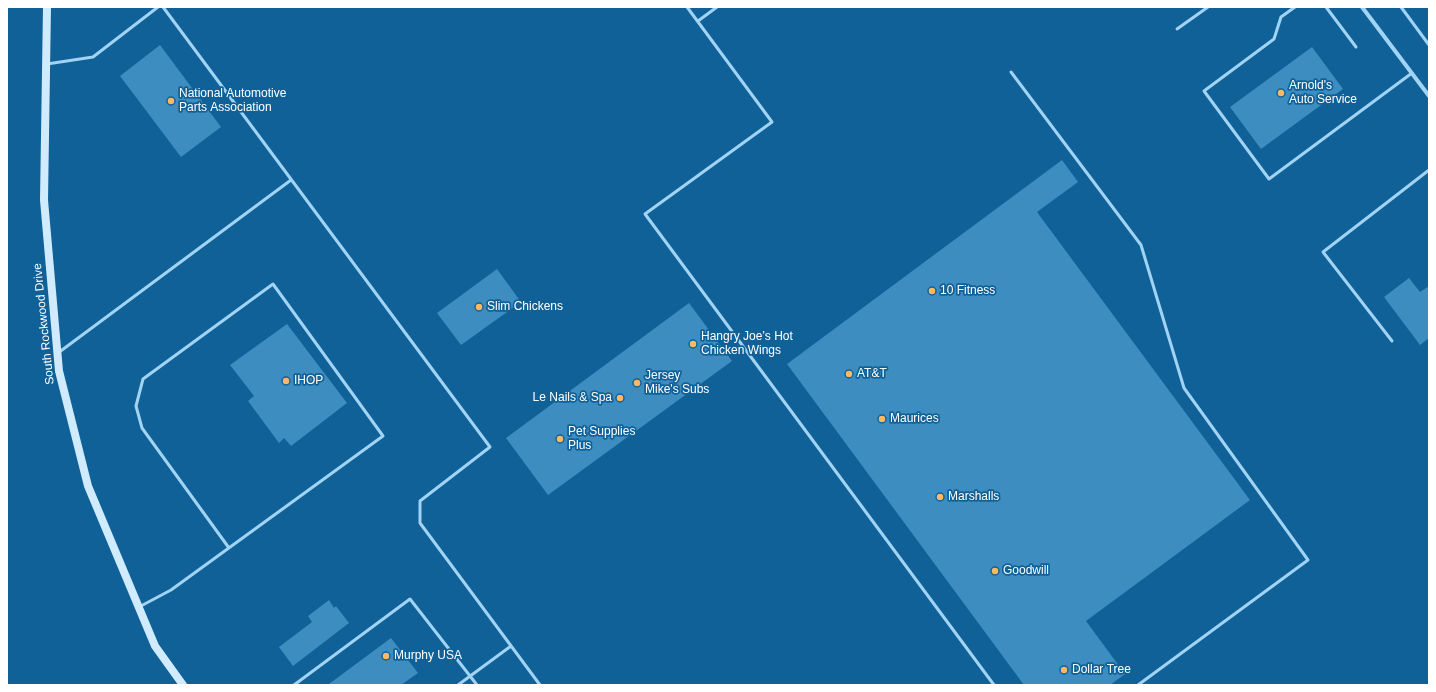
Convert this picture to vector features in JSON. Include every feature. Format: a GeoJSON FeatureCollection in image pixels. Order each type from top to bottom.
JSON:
{"type":"FeatureCollection","features":[{"type":"Feature","properties":{"kind":"main road","name":"South Rockwood Drive"},"geometry":{"type":"LineString","coordinates":[[47,7],[44,200],[59,371],[88,486],[155,646],[183,685]]}},
{"type":"Feature","properties":{"kind":"street"},"geometry":{"type":"LineString","coordinates":[[1362,7],[1429,96]]}},
{"type":"Feature","properties":{"kind":"lane"},"geometry":{"type":"LineString","coordinates":[[46,64],[93,57],[158,7]]}},
{"type":"Feature","properties":{"kind":"lane"},"geometry":{"type":"LineString","coordinates":[[163,7],[490,447],[420,501],[420,523],[540,685]]}},
{"type":"Feature","properties":{"kind":"lane"},"geometry":{"type":"LineString","coordinates":[[687,7],[772,122],[645,214],[994,685]]}},
{"type":"Feature","properties":{"kind":"lane"},"geometry":{"type":"LineString","coordinates":[[698,21],[717,7]]}},
{"type":"Feature","properties":{"kind":"lane"},"geometry":{"type":"LineString","coordinates":[[1177,29],[1208,7]]}},
{"type":"Feature","properties":{"kind":"lane"},"geometry":{"type":"LineString","coordinates":[[1295,7],[1281,17],[1274,39],[1204,91],[1269,179],[1412,73]]}},
{"type":"Feature","properties":{"kind":"lane"},"geometry":{"type":"LineString","coordinates":[[1326,7],[1356,47]]}},
{"type":"Feature","properties":{"kind":"lane"},"geometry":{"type":"LineString","coordinates":[[1401,7],[1429,45]]}},
{"type":"Feature","properties":{"kind":"lane"},"geometry":{"type":"LineString","coordinates":[[1011,72],[1141,245],[1184,388],[1308,560],[1138,685]]}},
{"type":"Feature","properties":{"kind":"lane"},"geometry":{"type":"LineString","coordinates":[[1392,341],[1323,252],[1429,170]]}},
{"type":"Feature","properties":{"kind":"lane"},"geometry":{"type":"LineString","coordinates":[[57,354],[291,180]]}},
{"type":"Feature","properties":{"kind":"lane"},"geometry":{"type":"LineString","coordinates":[[139,607],[171,590],[229,548],[383,436],[273,284],[143,379],[136,406],[142,428],[229,548]]}},
{"type":"Feature","properties":{"kind":"lane"},"geometry":{"type":"LineString","coordinates":[[294,685],[410,599],[477,685]]}},
{"type":"Feature","properties":{"kind":"lane"},"geometry":{"type":"LineString","coordinates":[[458,685],[511,646]]}},
{"type":"Feature","properties":{"kind":"building","name":"National Automotive Parts Association"},"geometry":{"type":"Polygon","coordinates":[[[160,45],[221,127],[181,157],[120,76],[160,45]]]}},
{"type":"Feature","properties":{"kind":"building"},"geometry":{"type":"Polygon","coordinates":[[[1312,47],[1343,89],[1261,149],[1230,107],[1312,47]]]}},
{"type":"Feature","properties":{"kind":"building"},"geometry":{"type":"Polygon","coordinates":[[[1062,160],[1078,182],[1037,212],[1250,500],[1086,621],[1125,674],[1110,685],[1024,685],[787,364],[1062,160]]]}},
{"type":"Feature","properties":{"kind":"building","name":"Slim Chickens"},"geometry":{"type":"Polygon","coordinates":[[[497,269],[521,302],[461,345],[437,313],[497,269]]]}},
{"type":"Feature","properties":{"kind":"building"},"geometry":{"type":"Polygon","coordinates":[[[1409,278],[1420,292],[1429,286],[1429,338],[1420,345],[1384,297],[1409,278]]]}},
{"type":"Feature","properties":{"kind":"building"},"geometry":{"type":"Polygon","coordinates":[[[689,303],[732,361],[548,495],[506,438],[689,303]]]}},
{"type":"Feature","properties":{"kind":"building","name":"IHOP"},"geometry":{"type":"Polygon","coordinates":[[[287,324],[347,403],[291,446],[284,438],[279,443],[248,401],[254,396],[230,365],[287,324]]]}},
{"type":"Feature","properties":{"kind":"building"},"geometry":{"type":"Polygon","coordinates":[[[329,600],[334,608],[336,606],[349,623],[293,666],[279,647],[312,622],[308,616],[329,600]]]}},
{"type":"Feature","properties":{"kind":"building","name":"Murphy USA"},"geometry":{"type":"Polygon","coordinates":[[[391,638],[418,673],[401,685],[329,684],[391,638]]]}},
{"type":"Feature","properties":{"kind":"place","name":"Arnold's Auto Service"},"geometry":{"type":"Point","coordinates":[1281,93]}},
{"type":"Feature","properties":{"kind":"place","name":"National Automotive Parts Association"},"geometry":{"type":"Point","coordinates":[171,101]}},
{"type":"Feature","properties":{"kind":"place","name":"10 Fitness"},"geometry":{"type":"Point","coordinates":[932,291]}},
{"type":"Feature","properties":{"kind":"place","name":"Slim Chickens"},"geometry":{"type":"Point","coordinates":[479,307]}},
{"type":"Feature","properties":{"kind":"place","name":"Hangry Joe’s Hot Chicken Wings"},"geometry":{"type":"Point","coordinates":[693,344]}},
{"type":"Feature","properties":{"kind":"place","name":"AT&T"},"geometry":{"type":"Point","coordinates":[849,374]}},
{"type":"Feature","properties":{"kind":"place","name":"IHOP"},"geometry":{"type":"Point","coordinates":[286,381]}},
{"type":"Feature","properties":{"kind":"place","name":"Jersey Mike's Subs"},"geometry":{"type":"Point","coordinates":[637,383]}},
{"type":"Feature","properties":{"kind":"place","name":"Le Nails & Spa"},"geometry":{"type":"Point","coordinates":[620,398]}},
{"type":"Feature","properties":{"kind":"place","name":"Maurices"},"geometry":{"type":"Point","coordinates":[882,419]}},
{"type":"Feature","properties":{"kind":"place","name":"Pet Supplies Plus"},"geometry":{"type":"Point","coordinates":[560,439]}},
{"type":"Feature","properties":{"kind":"place","name":"Marshalls"},"geometry":{"type":"Point","coordinates":[940,497]}},
{"type":"Feature","properties":{"kind":"place","name":"Goodwill"},"geometry":{"type":"Point","coordinates":[995,571]}},
{"type":"Feature","properties":{"kind":"place","name":"Murphy USA"},"geometry":{"type":"Point","coordinates":[386,656]}},
{"type":"Feature","properties":{"kind":"place","name":"Dollar Tree"},"geometry":{"type":"Point","coordinates":[1064,670]}}]}
